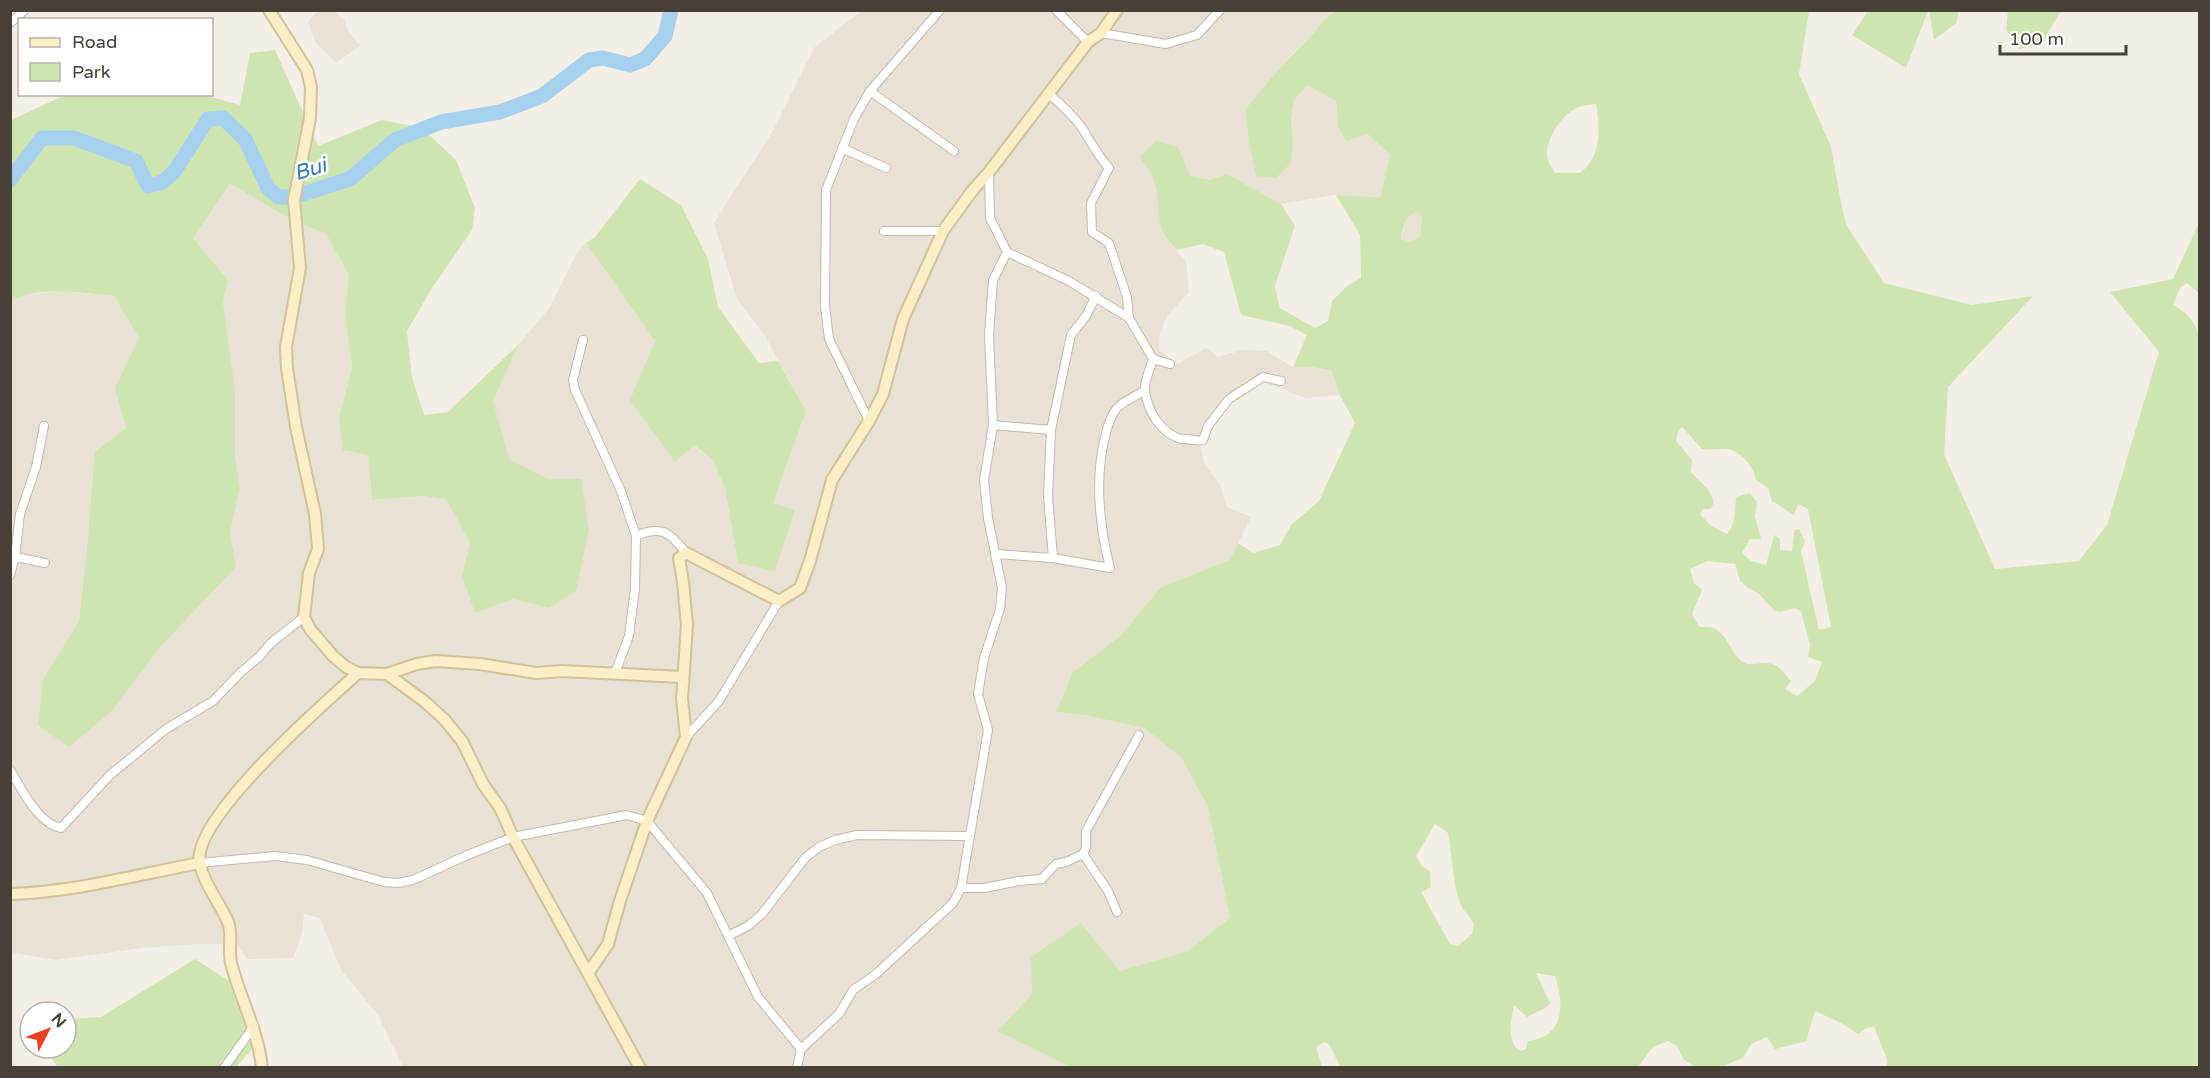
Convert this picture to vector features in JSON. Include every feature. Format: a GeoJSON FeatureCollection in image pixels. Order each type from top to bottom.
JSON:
{"type":"FeatureCollection","features":[{"type":"Feature","properties":{"kind":"street"},"geometry":{"type":"LineString","coordinates":[[10,23],[25,10]]}},
{"type":"Feature","properties":{"kind":"street"},"geometry":{"type":"LineString","coordinates":[[269,10],[307,70],[311,87],[310,118],[294,200],[300,268],[286,347],[287,368],[307,486],[315,514],[318,549],[309,573],[304,616],[310,629],[333,656],[358,673],[387,674],[417,664],[435,661],[480,664],[536,673],[562,671],[682,677]]}},
{"type":"Feature","properties":{"kind":"street"},"geometry":{"type":"LineString","coordinates":[[870,421],[829,339],[825,306],[826,190],[854,119],[870,91],[940,10]]}},
{"type":"Feature","properties":{"kind":"street"},"geometry":{"type":"LineString","coordinates":[[1056,10],[1088,42]]}},
{"type":"Feature","properties":{"kind":"street"},"geometry":{"type":"LineString","coordinates":[[589,972],[608,944],[647,820],[687,737],[719,701],[779,601],[800,588],[810,561],[832,480],[870,421],[883,394],[903,319],[943,231],[972,190],[989,172],[1088,42],[1101,33],[1117,10]]}},
{"type":"Feature","properties":{"kind":"street"},"geometry":{"type":"LineString","coordinates":[[1101,33],[1166,44],[1197,35],[1220,10]]}},
{"type":"Feature","properties":{"kind":"street"},"geometry":{"type":"LineString","coordinates":[[870,91],[954,151]]}},
{"type":"Feature","properties":{"kind":"street"},"geometry":{"type":"LineString","coordinates":[[1048,93],[1062,105],[1081,128],[1096,155],[1108,168],[1091,203],[1092,232],[1109,243],[1127,297],[1129,318],[1153,359],[1170,364]]}},
{"type":"Feature","properties":{"kind":"street"},"geometry":{"type":"LineString","coordinates":[[842,147],[886,168]]}},
{"type":"Feature","properties":{"kind":"street"},"geometry":{"type":"LineString","coordinates":[[989,172],[990,218],[1007,252],[1060,276],[1129,318]]}},
{"type":"Feature","properties":{"kind":"street"},"geometry":{"type":"LineString","coordinates":[[884,231],[943,231]]}},
{"type":"Feature","properties":{"kind":"street"},"geometry":{"type":"LineString","coordinates":[[797,1068],[801,1049],[839,1014],[853,990],[876,974],[953,903],[961,888],[968,836],[988,730],[978,694],[984,658],[1000,609],[1002,588],[984,480],[993,425],[989,335],[993,280],[1007,252]]}},
{"type":"Feature","properties":{"kind":"street"},"geometry":{"type":"LineString","coordinates":[[1053,558],[1048,496],[1051,430],[1071,335],[1086,316],[1096,296]]}},
{"type":"Feature","properties":{"kind":"street"},"geometry":{"type":"LineString","coordinates":[[583,339],[573,380],[575,390],[621,491],[636,536],[635,589],[629,636],[615,673]]}},
{"type":"Feature","properties":{"kind":"street"},"geometry":{"type":"LineString","coordinates":[[1153,359],[1145,390],[1150,410],[1159,425],[1177,438],[1195,442],[1203,440],[1208,426],[1229,399],[1263,377],[1281,381]]}},
{"type":"Feature","properties":{"kind":"street"},"geometry":{"type":"LineString","coordinates":[[995,554],[1053,558],[1110,568],[1099,501],[1102,448],[1110,420],[1117,408],[1145,390]]}},
{"type":"Feature","properties":{"kind":"street"},"geometry":{"type":"LineString","coordinates":[[993,425],[1051,430]]}},
{"type":"Feature","properties":{"kind":"street"},"geometry":{"type":"LineString","coordinates":[[10,575],[20,514],[36,467],[44,426]]}},
{"type":"Feature","properties":{"kind":"street"},"geometry":{"type":"LineString","coordinates":[[636,536],[650,530],[664,532],[676,540],[686,552],[779,601]]}},
{"type":"Feature","properties":{"kind":"street"},"geometry":{"type":"LineString","coordinates":[[686,552],[679,558],[687,625],[682,677],[682,699],[687,737]]}},
{"type":"Feature","properties":{"kind":"street"},"geometry":{"type":"LineString","coordinates":[[13,557],[45,563]]}},
{"type":"Feature","properties":{"kind":"street"},"geometry":{"type":"LineString","coordinates":[[10,770],[39,813],[56,827],[61,828],[110,775],[166,729],[213,701],[271,643],[304,616]]}},
{"type":"Feature","properties":{"kind":"street"},"geometry":{"type":"LineString","coordinates":[[262,1068],[254,1026],[231,961],[229,925],[199,863],[206,834],[236,793],[297,729],[358,673]]}},
{"type":"Feature","properties":{"kind":"street"},"geometry":{"type":"LineString","coordinates":[[387,674],[438,713],[462,741],[483,784],[500,808],[513,837],[640,1068]]}},
{"type":"Feature","properties":{"kind":"street"},"geometry":{"type":"LineString","coordinates":[[961,888],[985,888],[1042,879],[1056,864],[1083,854],[1086,848],[1086,831],[1139,735]]}},
{"type":"Feature","properties":{"kind":"street"},"geometry":{"type":"LineString","coordinates":[[10,894],[72,888],[199,863],[275,856],[307,860],[384,882],[398,883],[413,880],[513,837],[627,815],[647,820],[707,893],[758,997],[801,1049]]}},
{"type":"Feature","properties":{"kind":"street"},"geometry":{"type":"LineString","coordinates":[[728,936],[748,926],[762,914],[804,858],[819,847],[835,840],[857,836],[968,836]]}},
{"type":"Feature","properties":{"kind":"street"},"geometry":{"type":"LineString","coordinates":[[1083,854],[1108,891],[1117,912]]}},
{"type":"Feature","properties":{"kind":"street"},"geometry":{"type":"LineString","coordinates":[[224,1068],[254,1026]]}},
{"type":"Feature","properties":{"kind":"shaded area"},"geometry":{"type":"Polygon","coordinates":[[[320,11],[333,11],[345,21],[347,30],[360,46],[336,63],[316,43],[308,22],[320,11]]]}},
{"type":"Feature","properties":{"kind":"shaded area"},"geometry":{"type":"Polygon","coordinates":[[[861,11],[1339,11],[1333,12],[1320,24],[1245,110],[1256,176],[1293,142],[1291,120],[1294,100],[1307,85],[1336,101],[1338,127],[1368,133],[1390,155],[1380,197],[1335,195],[1281,204],[1227,174],[1210,180],[1190,176],[1156,141],[1146,153],[1158,192],[1159,215],[1165,237],[1186,262],[1189,292],[1167,316],[1160,332],[1159,350],[1178,364],[1206,348],[1218,357],[1243,350],[1266,351],[1293,367],[1331,370],[1340,395],[1305,398],[1258,380],[1230,394],[1208,420],[1200,445],[1205,465],[1220,484],[1227,507],[1251,517],[1230,560],[1161,587],[1121,635],[1072,673],[1056,712],[1089,716],[1144,728],[1181,757],[1208,807],[1230,918],[1188,951],[1120,971],[1081,923],[1046,1054],[1071,1067],[403,1067],[378,1015],[341,970],[320,918],[304,914],[302,933],[293,958],[247,959],[237,944],[194,944],[142,948],[55,960],[11,952],[10,302],[17,296],[61,291],[114,296],[139,338],[116,388],[126,428],[88,538],[79,621],[43,679],[113,710],[159,647],[236,567],[230,532],[240,488],[235,454],[223,302],[228,280],[193,238],[230,184],[292,220],[326,234],[349,275],[345,313],[352,367],[339,418],[368,454],[372,500],[423,496],[446,499],[470,543],[462,575],[512,599],[549,608],[581,479],[548,479],[508,459],[493,401],[519,344],[550,307],[577,253],[586,243],[655,341],[676,461],[693,445],[713,460],[725,488],[738,563],[773,503],[806,411],[765,336],[737,299],[714,223],[773,131],[814,48],[861,11]]]}},
{"type":"Feature","properties":{"kind":"shaded area"},"geometry":{"type":"Polygon","coordinates":[[[1418,212],[1422,217],[1420,236],[1411,242],[1401,239],[1407,219],[1413,213],[1418,212]]]}},
{"type":"Feature","properties":{"kind":"green space"},"geometry":{"type":"Polygon","coordinates":[[[1339,10],[1809,11],[1799,74],[1831,147],[1847,226],[1884,283],[1972,305],[2033,296],[1948,387],[1944,454],[1995,569],[2079,561],[2107,525],[2159,352],[2110,292],[2173,279],[2199,223],[2199,293],[2187,283],[2180,288],[2173,305],[2184,312],[2196,327],[2200,352],[2199,1067],[1887,1067],[1887,1059],[1874,1027],[1866,1028],[1858,1034],[1815,1011],[1807,1041],[1775,1049],[1767,1037],[1751,1044],[1743,1058],[1718,1068],[1696,1067],[1684,1060],[1677,1046],[1668,1041],[1653,1047],[1637,1068],[1343,1067],[1340,1066],[1329,1044],[1324,1042],[1316,1047],[1322,1067],[1071,1067],[998,1031],[1032,994],[1031,957],[1081,923],[1120,971],[1188,951],[1230,918],[1208,807],[1181,757],[1144,728],[1089,716],[1056,712],[1072,673],[1121,635],[1161,587],[1230,560],[1238,543],[1253,553],[1280,545],[1291,525],[1319,501],[1355,423],[1340,395],[1331,370],[1293,367],[1307,335],[1290,326],[1241,315],[1224,252],[1203,244],[1177,250],[1169,242],[1161,225],[1153,177],[1139,157],[1156,141],[1178,147],[1190,176],[1210,180],[1227,174],[1281,204],[1295,226],[1275,286],[1280,308],[1315,328],[1328,321],[1332,301],[1347,286],[1361,278],[1360,235],[1336,195],[1380,197],[1390,155],[1368,134],[1346,141],[1338,127],[1336,101],[1307,85],[1294,100],[1291,120],[1293,142],[1291,163],[1276,178],[1256,176],[1245,110],[1283,65],[1334,12],[1339,10]],[[1596,104],[1582,106],[1559,123],[1551,137],[1547,153],[1555,173],[1580,173],[1592,159],[1596,150],[1598,123],[1596,104]],[[1418,212],[1405,222],[1401,239],[1411,242],[1420,236],[1422,217],[1418,212]],[[1682,427],[1678,431],[1676,441],[1692,460],[1691,472],[1708,489],[1714,502],[1711,509],[1703,509],[1700,514],[1710,525],[1727,534],[1734,521],[1736,497],[1750,493],[1757,502],[1755,516],[1761,539],[1750,539],[1742,553],[1751,561],[1766,565],[1774,535],[1780,539],[1780,550],[1792,551],[1794,530],[1799,529],[1805,542],[1801,551],[1819,630],[1831,627],[1808,509],[1798,504],[1794,515],[1772,501],[1768,488],[1756,480],[1749,465],[1736,452],[1726,449],[1702,449],[1682,427]],[[1707,561],[1690,569],[1694,583],[1702,590],[1692,614],[1699,627],[1710,627],[1718,631],[1736,656],[1745,663],[1769,663],[1776,666],[1791,681],[1785,689],[1797,696],[1815,681],[1822,662],[1808,657],[1810,645],[1801,611],[1794,608],[1775,611],[1758,593],[1740,581],[1735,564],[1707,561]],[[1435,824],[1416,856],[1422,866],[1430,871],[1431,887],[1421,892],[1450,944],[1458,946],[1472,934],[1474,925],[1458,898],[1448,833],[1435,824]],[[1536,973],[1550,1003],[1547,1007],[1527,1017],[1514,1005],[1511,1037],[1516,1048],[1521,1051],[1526,1049],[1528,1041],[1549,1033],[1559,1018],[1560,998],[1555,976],[1536,973]]]}},
{"type":"Feature","properties":{"kind":"green space"},"geometry":{"type":"Polygon","coordinates":[[[2008,10],[2061,11],[2041,44],[2019,49],[2006,30],[2008,10]]]}},
{"type":"Feature","properties":{"kind":"green space"},"geometry":{"type":"Polygon","coordinates":[[[1868,11],[1928,11],[1906,68],[1852,35],[1868,11]]]}},
{"type":"Feature","properties":{"kind":"green space"},"geometry":{"type":"Polygon","coordinates":[[[1929,11],[1959,11],[1956,23],[1934,40],[1929,11]]]}},
{"type":"Feature","properties":{"kind":"green space"},"geometry":{"type":"Polygon","coordinates":[[[275,50],[318,146],[382,120],[422,128],[456,160],[475,208],[472,230],[432,288],[407,331],[412,378],[424,415],[448,412],[519,344],[493,401],[509,459],[548,479],[581,479],[589,530],[576,591],[549,608],[512,599],[475,613],[462,575],[470,543],[446,499],[423,496],[372,500],[368,455],[343,450],[339,418],[352,367],[345,313],[349,275],[326,234],[292,220],[230,184],[193,238],[228,280],[223,302],[235,393],[235,454],[240,488],[230,532],[236,567],[160,647],[113,710],[69,747],[38,725],[43,679],[79,621],[95,452],[126,428],[115,388],[139,338],[114,296],[46,292],[32,293],[11,302],[11,120],[63,96],[207,96],[240,105],[250,53],[275,50]]]}},
{"type":"Feature","properties":{"kind":"green space"},"geometry":{"type":"Polygon","coordinates":[[[640,179],[681,205],[708,259],[718,307],[759,363],[778,361],[806,411],[773,503],[795,510],[775,571],[738,563],[725,488],[713,460],[694,445],[675,462],[630,400],[655,341],[586,243],[595,237],[640,179]]]}},
{"type":"Feature","properties":{"kind":"green space"},"geometry":{"type":"Polygon","coordinates":[[[195,959],[229,981],[253,1048],[236,1067],[58,1068],[53,1060],[78,1060],[78,1018],[101,1017],[195,959]]]}},
{"type":"Feature","properties":{"kind":"waterway","name":"Bui"},"geometry":{"type":"LineString","coordinates":[[10,180],[42,138],[74,138],[136,161],[148,186],[163,182],[174,172],[208,119],[223,118],[245,139],[268,188],[278,197],[293,197],[350,179],[395,140],[441,122],[500,112],[542,96],[589,60],[603,58],[630,65],[645,59],[665,36],[671,10]]}}]}
